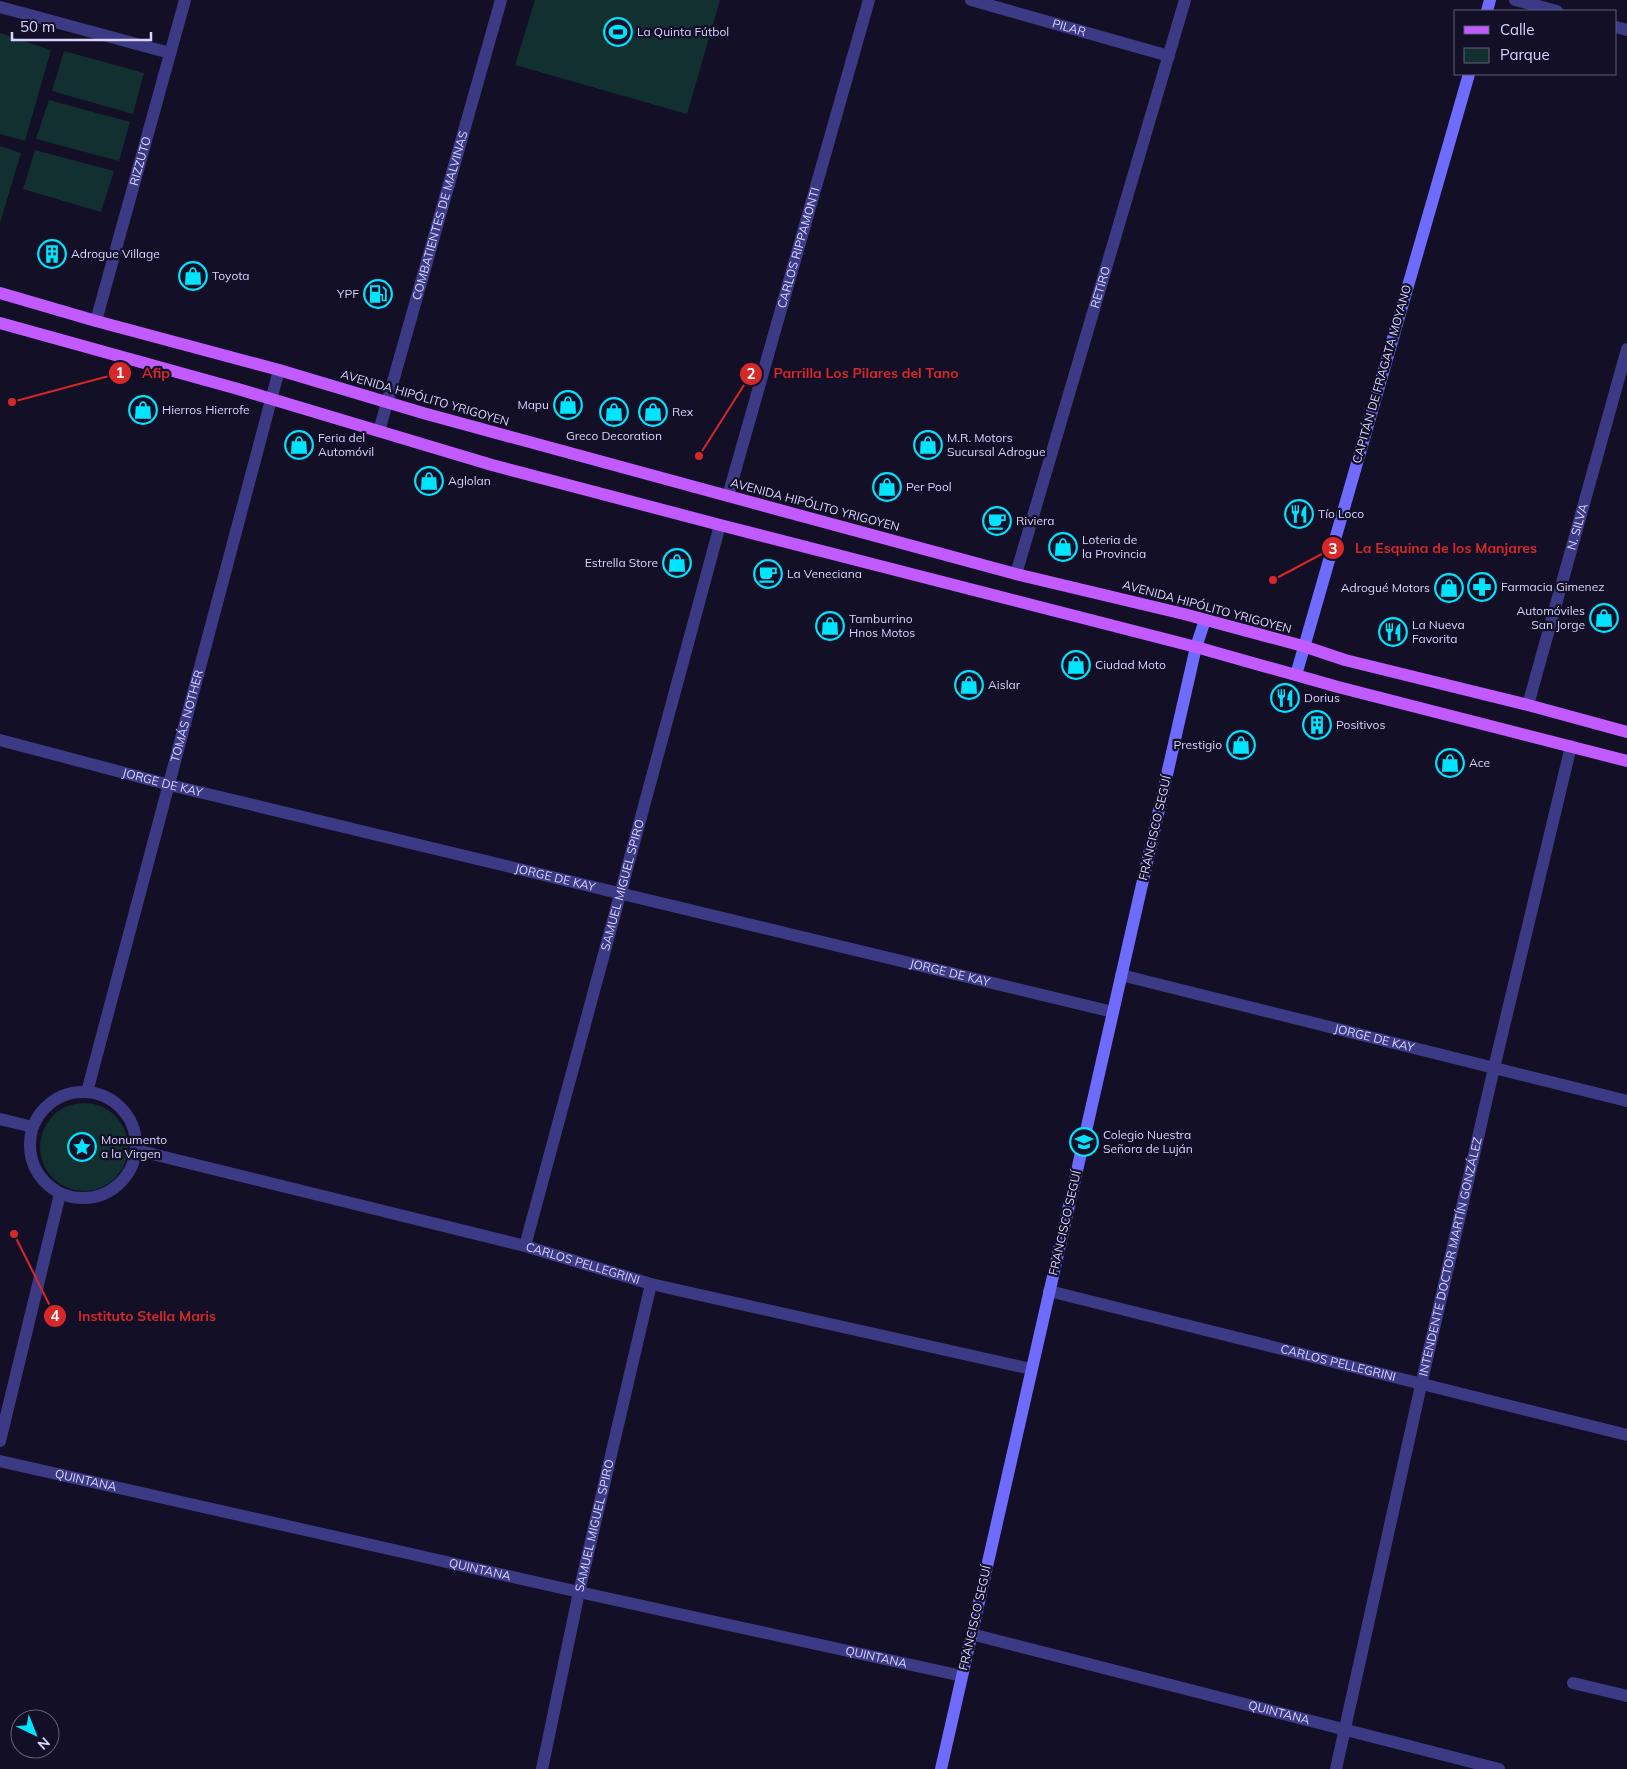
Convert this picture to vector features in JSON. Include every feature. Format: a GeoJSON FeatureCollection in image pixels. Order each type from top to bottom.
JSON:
{"type":"FeatureCollection","features":[{"type":"Feature","properties":{"kind":"main road","name":"AVENIDA HIPÓLITO YRIGOYEN"},"geometry":{"type":"LineString","coordinates":[[0,293],[279,370],[432,416],[1016,574],[1205,620],[1303,646],[1345,660],[1528,705],[1627,732]]}},
{"type":"Feature","properties":{"kind":"main road"},"geometry":{"type":"LineString","coordinates":[[0,323],[492,465],[1627,761]]}},
{"type":"Feature","properties":{"kind":"street","name":"RIZZUTO"},"geometry":{"type":"LineString","coordinates":[[96,321],[186,0]]}},
{"type":"Feature","properties":{"kind":"street","name":"COMBATIENTES DE MALVINAS"},"geometry":{"type":"LineString","coordinates":[[379,431],[501,0]]}},
{"type":"Feature","properties":{"kind":"street","name":"CARLOS RIPPAMONTI"},"geometry":{"type":"LineString","coordinates":[[728,496],[868,0]]}},
{"type":"Feature","properties":{"kind":"street","name":"PILAR"},"geometry":{"type":"LineString","coordinates":[[971,0],[1169,56]]}},
{"type":"Feature","properties":{"kind":"street","name":"RETIRO"},"geometry":{"type":"LineString","coordinates":[[1016,574],[1185,0]]}},
{"type":"Feature","properties":{"kind":"street"},"geometry":{"type":"LineString","coordinates":[[1515,0],[1553,10]]}},
{"type":"Feature","properties":{"kind":"street"},"geometry":{"type":"LineString","coordinates":[[0,7],[170,53]]}},
{"type":"Feature","properties":{"kind":"street","name":"CAPITÁN DE FRAGATA MOYANO"},"geometry":{"type":"LineString","coordinates":[[1296,675],[1469,75]]}},
{"type":"Feature","properties":{"kind":"street","name":"N. SILVA"},"geometry":{"type":"LineString","coordinates":[[1528,705],[1627,349]]}},
{"type":"Feature","properties":{"kind":"street","name":"TOMÁS NOTHER"},"geometry":{"type":"LineString","coordinates":[[87,1092],[279,370]]}},
{"type":"Feature","properties":{"kind":"street","name":"SAMUEL MIGUEL SPIRO"},"geometry":{"type":"LineString","coordinates":[[525,1246],[720,525]]}},
{"type":"Feature","properties":{"kind":"street"},"geometry":{"type":"LineString","coordinates":[[1196,648],[1205,620]]}},
{"type":"Feature","properties":{"kind":"street","name":"FRANCISCO SEGUÍ"},"geometry":{"type":"LineString","coordinates":[[941,1769],[1196,648]]}},
{"type":"Feature","properties":{"kind":"street","name":"JORGE DE KAY"},"geometry":{"type":"LineString","coordinates":[[0,740],[170,784],[1112,1012]]}},
{"type":"Feature","properties":{"kind":"street","name":"INTENDENTE DOCTOR MARTÍN GONZÁLEZ"},"geometry":{"type":"LineString","coordinates":[[1336,1769],[1421,1385],[1571,746]]}},
{"type":"Feature","properties":{"kind":"street","name":"JORGE DE KAY"},"geometry":{"type":"LineString","coordinates":[[1121,975],[1627,1101]]}},
{"type":"Feature","properties":{"kind":"street"},"geometry":{"type":"LineString","coordinates":[[87,1092],[103,1096],[118,1105],[128,1117],[135,1133],[136,1150],[132,1164],[125,1177],[115,1187],[103,1194],[88,1198],[74,1198],[60,1194],[47,1185],[37,1173],[31,1158],[30,1142],[33,1127],[41,1112],[54,1100],[70,1094],[87,1092]]}},
{"type":"Feature","properties":{"kind":"street"},"geometry":{"type":"LineString","coordinates":[[0,1119],[33,1127]]}},
{"type":"Feature","properties":{"kind":"street","name":"CARLOS PELLEGRINI"},"geometry":{"type":"LineString","coordinates":[[136,1150],[525,1246],[651,1284],[1031,1369]]}},
{"type":"Feature","properties":{"kind":"street"},"geometry":{"type":"LineString","coordinates":[[0,1441],[60,1194]]}},
{"type":"Feature","properties":{"kind":"street","name":"SAMUEL MIGUEL SPIRO"},"geometry":{"type":"LineString","coordinates":[[542,1769],[579,1592],[651,1284]]}},
{"type":"Feature","properties":{"kind":"street","name":"CARLOS PELLEGRINI"},"geometry":{"type":"LineString","coordinates":[[1049,1291],[1627,1435]]}},
{"type":"Feature","properties":{"kind":"street","name":"QUINTANA"},"geometry":{"type":"LineString","coordinates":[[0,1461],[579,1592],[962,1676]]}},
{"type":"Feature","properties":{"kind":"street","name":"QUINTANA"},"geometry":{"type":"LineString","coordinates":[[971,1634],[1499,1769]]}},
{"type":"Feature","properties":{"kind":"street"},"geometry":{"type":"LineString","coordinates":[[1574,1683],[1627,1696]]}},
{"type":"Feature","properties":{"kind":"green space","name":"La Quinta Fútbol"},"geometry":{"type":"Polygon","coordinates":[[[535,0],[720,0],[687,114],[515,65],[535,0]]]}},
{"type":"Feature","properties":{"kind":"green space"},"geometry":{"type":"Polygon","coordinates":[[[0,33],[51,50],[25,141],[0,134],[0,33]]]}},
{"type":"Feature","properties":{"kind":"green space"},"geometry":{"type":"Polygon","coordinates":[[[64,51],[144,73],[133,114],[52,91],[64,51]]]}},
{"type":"Feature","properties":{"kind":"green space"},"geometry":{"type":"Polygon","coordinates":[[[49,100],[130,122],[119,161],[36,139],[49,100]]]}},
{"type":"Feature","properties":{"kind":"green space"},"geometry":{"type":"Polygon","coordinates":[[[0,146],[21,153],[0,223],[0,146]]]}},
{"type":"Feature","properties":{"kind":"green space"},"geometry":{"type":"Polygon","coordinates":[[[35,150],[114,171],[101,212],[23,189],[35,150]]]}},
{"type":"Feature","properties":{"kind":"green space"},"geometry":{"type":"Polygon","coordinates":[[[84,1103],[101,1107],[115,1116],[124,1130],[128,1147],[124,1164],[115,1178],[101,1187],[84,1191],[67,1187],[53,1178],[44,1164],[40,1147],[44,1130],[53,1116],[67,1107],[84,1103]]]}},
{"type":"Feature","properties":{"kind":"place","name":"La Quinta Fútbol"},"geometry":{"type":"Point","coordinates":[618,32]}},
{"type":"Feature","properties":{"kind":"place","name":"Adrogue Village"},"geometry":{"type":"Point","coordinates":[52,254]}},
{"type":"Feature","properties":{"kind":"place","name":"Toyota"},"geometry":{"type":"Point","coordinates":[193,276]}},
{"type":"Feature","properties":{"kind":"place","name":"YPF"},"geometry":{"type":"Point","coordinates":[378,294]}},
{"type":"Feature","properties":{"kind":"place","name":"Afip"},"geometry":{"type":"Point","coordinates":[12,402]}},
{"type":"Feature","properties":{"kind":"place","name":"Mapu"},"geometry":{"type":"Point","coordinates":[568,405]}},
{"type":"Feature","properties":{"kind":"place","name":"Hierros Hierrofe"},"geometry":{"type":"Point","coordinates":[143,410]}},
{"type":"Feature","properties":{"kind":"place","name":"Greco Decoration"},"geometry":{"type":"Point","coordinates":[614,412]}},
{"type":"Feature","properties":{"kind":"place","name":"Rex"},"geometry":{"type":"Point","coordinates":[653,412]}},
{"type":"Feature","properties":{"kind":"place","name":"Feria del Automóvil"},"geometry":{"type":"Point","coordinates":[299,445]}},
{"type":"Feature","properties":{"kind":"place","name":"M.R. Motors Sucursal Adrogue"},"geometry":{"type":"Point","coordinates":[928,445]}},
{"type":"Feature","properties":{"kind":"place","name":"Parrilla Los Pilares del Tano"},"geometry":{"type":"Point","coordinates":[699,456]}},
{"type":"Feature","properties":{"kind":"place","name":"Aglolan"},"geometry":{"type":"Point","coordinates":[429,481]}},
{"type":"Feature","properties":{"kind":"place","name":"Per Pool"},"geometry":{"type":"Point","coordinates":[887,487]}},
{"type":"Feature","properties":{"kind":"place","name":"Tío Loco"},"geometry":{"type":"Point","coordinates":[1299,514]}},
{"type":"Feature","properties":{"kind":"place","name":"Riviera"},"geometry":{"type":"Point","coordinates":[997,521]}},
{"type":"Feature","properties":{"kind":"place","name":"Loteria de la Provincia"},"geometry":{"type":"Point","coordinates":[1063,547]}},
{"type":"Feature","properties":{"kind":"place","name":"Estrella Store"},"geometry":{"type":"Point","coordinates":[677,563]}},
{"type":"Feature","properties":{"kind":"place","name":"La Veneciana"},"geometry":{"type":"Point","coordinates":[768,574]}},
{"type":"Feature","properties":{"kind":"place","name":"La Esquina de los Manjares"},"geometry":{"type":"Point","coordinates":[1273,580]}},
{"type":"Feature","properties":{"kind":"place","name":"Farmacia Gimenez"},"geometry":{"type":"Point","coordinates":[1482,587]}},
{"type":"Feature","properties":{"kind":"place","name":"Adrogué Motors"},"geometry":{"type":"Point","coordinates":[1449,588]}},
{"type":"Feature","properties":{"kind":"place","name":"Automóviles San Jorge"},"geometry":{"type":"Point","coordinates":[1604,618]}},
{"type":"Feature","properties":{"kind":"place","name":"Tamburrino Hnos Motos"},"geometry":{"type":"Point","coordinates":[830,626]}},
{"type":"Feature","properties":{"kind":"place","name":"La Nueva Favorita"},"geometry":{"type":"Point","coordinates":[1393,632]}},
{"type":"Feature","properties":{"kind":"place","name":"Ciudad Moto"},"geometry":{"type":"Point","coordinates":[1076,665]}},
{"type":"Feature","properties":{"kind":"place","name":"Aislar"},"geometry":{"type":"Point","coordinates":[969,685]}},
{"type":"Feature","properties":{"kind":"place","name":"Dorius"},"geometry":{"type":"Point","coordinates":[1285,698]}},
{"type":"Feature","properties":{"kind":"place","name":"Positivos"},"geometry":{"type":"Point","coordinates":[1317,725]}},
{"type":"Feature","properties":{"kind":"place","name":"Prestigio"},"geometry":{"type":"Point","coordinates":[1241,745]}},
{"type":"Feature","properties":{"kind":"place","name":"Ace"},"geometry":{"type":"Point","coordinates":[1450,763]}},
{"type":"Feature","properties":{"kind":"place","name":"Colegio Nuestra Señora de Luján"},"geometry":{"type":"Point","coordinates":[1084,1142]}},
{"type":"Feature","properties":{"kind":"place","name":"Monumento a la Virgen"},"geometry":{"type":"Point","coordinates":[82,1147]}},
{"type":"Feature","properties":{"kind":"place","name":"Instituto Stella Maris"},"geometry":{"type":"Point","coordinates":[14,1234]}}]}
